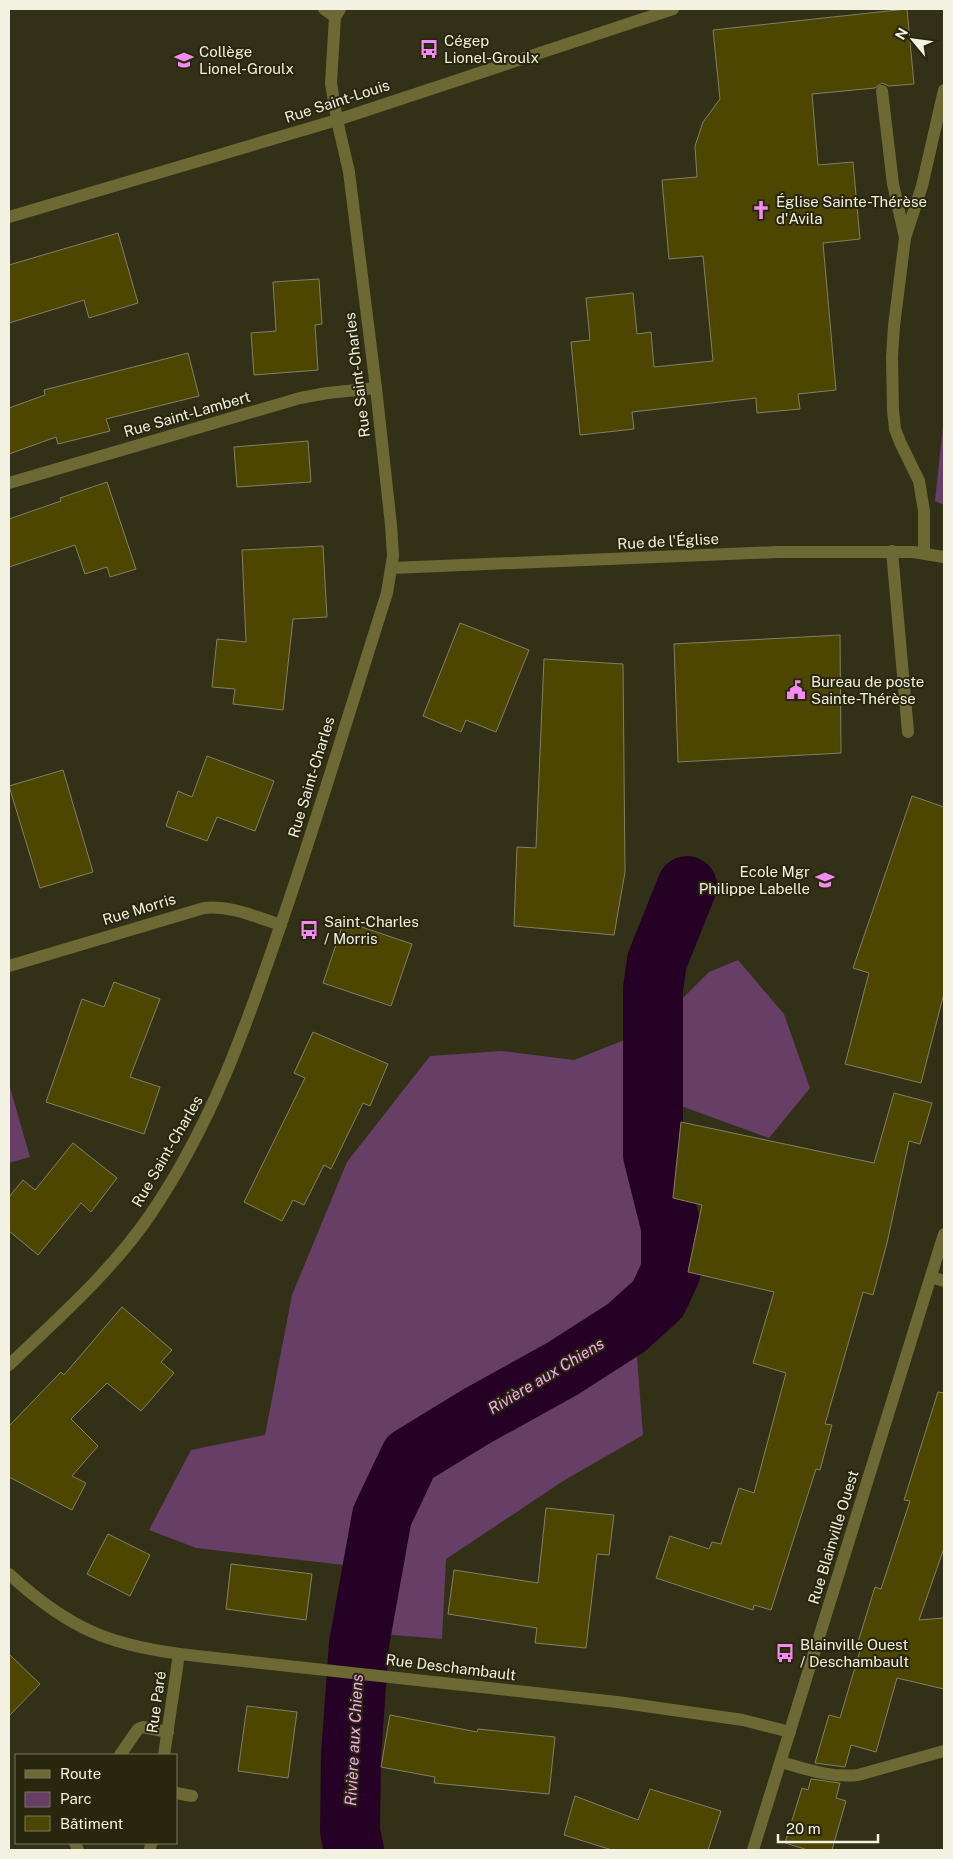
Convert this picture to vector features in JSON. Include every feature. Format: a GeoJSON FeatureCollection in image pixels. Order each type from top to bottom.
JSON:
{"type":"FeatureCollection","features":[{"type":"Feature","properties":{"kind":"street"},"geometry":{"type":"LineString","coordinates":[[324,9],[337,13]]}},
{"type":"Feature","properties":{"kind":"street","name":"Rue Saint-Louis"},"geometry":{"type":"LineString","coordinates":[[9,217],[337,120],[673,9]]}},
{"type":"Feature","properties":{"kind":"street","name":"Rue Saint-Charles"},"geometry":{"type":"LineString","coordinates":[[9,1365],[110,1265],[139,1230],[167,1188],[223,1083],[281,925],[373,640],[392,568],[391,525],[349,172],[331,83],[337,13]]}},
{"type":"Feature","properties":{"kind":"street"},"geometry":{"type":"LineString","coordinates":[[924,553],[922,494],[919,481],[895,429],[893,410],[894,326],[905,238],[922,186],[944,90]]}},
{"type":"Feature","properties":{"kind":"street"},"geometry":{"type":"LineString","coordinates":[[882,91],[893,184],[905,238]]}},
{"type":"Feature","properties":{"kind":"street","name":"Rue Saint-Lambert"},"geometry":{"type":"LineString","coordinates":[[9,483],[300,398],[376,388]]}},
{"type":"Feature","properties":{"kind":"street"},"geometry":{"type":"LineString","coordinates":[[892,551],[908,732]]}},
{"type":"Feature","properties":{"kind":"street","name":"Rue de l'Église"},"geometry":{"type":"LineString","coordinates":[[392,568],[778,552],[892,551],[924,553],[944,557]]}},
{"type":"Feature","properties":{"kind":"street","name":"Rue Morris"},"geometry":{"type":"LineString","coordinates":[[9,966],[204,908],[227,909],[281,925]]}},
{"type":"Feature","properties":{"kind":"street","name":"Rue Blainville Ouest"},"geometry":{"type":"LineString","coordinates":[[753,1850],[944,1234]]}},
{"type":"Feature","properties":{"kind":"street"},"geometry":{"type":"LineString","coordinates":[[931,1277],[944,1281]]}},
{"type":"Feature","properties":{"kind":"street","name":"Rue Deschambault"},"geometry":{"type":"LineString","coordinates":[[9,1574],[58,1614],[91,1632],[123,1644],[179,1654],[617,1702],[743,1720],[790,1732]]}},
{"type":"Feature","properties":{"kind":"street","name":"Rue Paré"},"geometry":{"type":"LineString","coordinates":[[164,1754],[179,1654]]}},
{"type":"Feature","properties":{"kind":"street"},"geometry":{"type":"LineString","coordinates":[[121,1754],[138,1729],[143,1727],[168,1732]]}},
{"type":"Feature","properties":{"kind":"street"},"geometry":{"type":"LineString","coordinates":[[781,1762],[816,1771],[847,1776],[858,1775],[944,1751]]}},
{"type":"Feature","properties":{"kind":"street"},"geometry":{"type":"LineString","coordinates":[[178,1794],[192,1796]]}},
{"type":"Feature","properties":{"kind":"green space"},"geometry":{"type":"Polygon","coordinates":[[[944,416],[944,505],[935,501],[944,416]]]}},
{"type":"Feature","properties":{"kind":"green space"},"geometry":{"type":"Polygon","coordinates":[[[738,960],[784,1014],[810,1088],[769,1138],[681,1106],[641,1193],[690,1238],[677,1295],[637,1357],[643,1435],[563,1481],[446,1559],[442,1639],[344,1631],[344,1565],[196,1548],[149,1530],[191,1450],[265,1435],[292,1295],[347,1162],[430,1056],[501,1051],[574,1060],[652,1029],[709,972],[738,960]]]}},
{"type":"Feature","properties":{"kind":"green space"},"geometry":{"type":"Polygon","coordinates":[[[9,1084],[30,1157],[9,1163],[9,1084]]]}},
{"type":"Feature","properties":{"kind":"building","name":"Église Sainte-Thérèse d'Avila"},"geometry":{"type":"Polygon","coordinates":[[[907,9],[914,84],[889,86],[882,83],[875,88],[812,94],[818,165],[853,162],[860,239],[823,243],[836,390],[798,394],[800,409],[757,413],[756,398],[632,412],[634,429],[580,435],[571,342],[590,340],[586,298],[633,293],[637,334],[651,332],[654,367],[713,361],[703,256],[669,259],[662,180],[697,177],[695,146],[703,122],[720,99],[713,30],[907,9]]]}},
{"type":"Feature","properties":{"kind":"building"},"geometry":{"type":"Polygon","coordinates":[[[118,233],[138,303],[89,318],[84,300],[9,323],[9,265],[118,233]]]}},
{"type":"Feature","properties":{"kind":"building"},"geometry":{"type":"Polygon","coordinates":[[[319,279],[322,324],[315,325],[318,370],[254,375],[251,333],[276,331],[273,282],[319,279]]]}},
{"type":"Feature","properties":{"kind":"building"},"geometry":{"type":"Polygon","coordinates":[[[188,353],[199,396],[106,419],[110,431],[58,444],[56,437],[9,454],[9,408],[45,395],[44,390],[188,353]]]}},
{"type":"Feature","properties":{"kind":"building"},"geometry":{"type":"Polygon","coordinates":[[[308,441],[311,482],[237,487],[234,447],[308,441]]]}},
{"type":"Feature","properties":{"kind":"building"},"geometry":{"type":"Polygon","coordinates":[[[107,482],[136,569],[110,577],[107,567],[85,574],[75,545],[9,567],[9,519],[61,501],[60,498],[107,482]]]}},
{"type":"Feature","properties":{"kind":"building"},"geometry":{"type":"Polygon","coordinates":[[[323,546],[327,617],[293,619],[283,710],[233,704],[235,689],[212,687],[217,639],[246,642],[242,550],[323,546]]]}},
{"type":"Feature","properties":{"kind":"building"},"geometry":{"type":"Polygon","coordinates":[[[460,623],[529,650],[496,732],[466,720],[461,732],[423,716],[460,623]]]}},
{"type":"Feature","properties":{"kind":"building"},"geometry":{"type":"Polygon","coordinates":[[[840,635],[841,753],[678,762],[674,644],[840,635]]]}},
{"type":"Feature","properties":{"kind":"building"},"geometry":{"type":"Polygon","coordinates":[[[544,659],[623,664],[625,872],[614,935],[514,926],[517,847],[536,848],[544,659]]]}},
{"type":"Feature","properties":{"kind":"building"},"geometry":{"type":"Polygon","coordinates":[[[207,756],[274,781],[255,831],[217,817],[207,841],[166,826],[178,791],[192,797],[207,756]]]}},
{"type":"Feature","properties":{"kind":"building"},"geometry":{"type":"Polygon","coordinates":[[[63,770],[93,872],[40,888],[9,786],[63,770]]]}},
{"type":"Feature","properties":{"kind":"building"},"geometry":{"type":"Polygon","coordinates":[[[912,796],[944,807],[944,993],[921,1083],[845,1064],[869,973],[853,968],[912,796]]]}},
{"type":"Feature","properties":{"kind":"building"},"geometry":{"type":"Polygon","coordinates":[[[344,921],[412,944],[391,1006],[323,983],[344,921]]]}},
{"type":"Feature","properties":{"kind":"building"},"geometry":{"type":"Polygon","coordinates":[[[114,982],[160,999],[130,1077],[160,1087],[144,1134],[46,1102],[82,999],[104,1007],[114,982]]]}},
{"type":"Feature","properties":{"kind":"building"},"geometry":{"type":"Polygon","coordinates":[[[313,1032],[388,1064],[370,1106],[363,1103],[331,1169],[324,1165],[304,1205],[293,1200],[282,1221],[244,1202],[305,1078],[294,1073],[313,1032]]]}},
{"type":"Feature","properties":{"kind":"building"},"geometry":{"type":"Polygon","coordinates":[[[894,1093],[932,1103],[920,1144],[909,1141],[887,1243],[873,1295],[863,1292],[825,1424],[832,1425],[820,1470],[816,1469],[771,1610],[754,1605],[753,1610],[656,1578],[670,1536],[709,1549],[712,1542],[721,1544],[739,1488],[754,1493],[786,1373],[753,1363],[774,1292],[688,1272],[702,1205],[673,1198],[681,1122],[874,1163],[894,1093]]]}},
{"type":"Feature","properties":{"kind":"building"},"geometry":{"type":"Polygon","coordinates":[[[73,1143],[117,1178],[91,1212],[81,1203],[38,1255],[9,1231],[9,1197],[23,1180],[35,1190],[73,1143]]]}},
{"type":"Feature","properties":{"kind":"building"},"geometry":{"type":"Polygon","coordinates":[[[122,1307],[172,1350],[161,1362],[174,1373],[141,1411],[107,1383],[71,1419],[98,1446],[72,1476],[86,1483],[72,1510],[9,1477],[9,1426],[61,1372],[64,1375],[122,1307]]]}},
{"type":"Feature","properties":{"kind":"building"},"geometry":{"type":"Polygon","coordinates":[[[938,1392],[944,1393],[944,1548],[919,1620],[944,1618],[944,1689],[897,1678],[876,1752],[851,1745],[845,1767],[815,1763],[829,1715],[840,1718],[862,1644],[858,1642],[875,1587],[881,1589],[910,1501],[904,1500],[938,1392]]]}},
{"type":"Feature","properties":{"kind":"building"},"geometry":{"type":"Polygon","coordinates":[[[546,1508],[614,1515],[609,1555],[597,1554],[586,1648],[535,1643],[537,1628],[448,1614],[454,1570],[538,1583],[546,1508]]]}},
{"type":"Feature","properties":{"kind":"building"},"geometry":{"type":"Polygon","coordinates":[[[108,1534],[150,1555],[130,1596],[87,1574],[108,1534]]]}},
{"type":"Feature","properties":{"kind":"building"},"geometry":{"type":"Polygon","coordinates":[[[231,1564],[312,1574],[306,1620],[226,1609],[231,1564]]]}},
{"type":"Feature","properties":{"kind":"building"},"geometry":{"type":"Polygon","coordinates":[[[9,1654],[40,1684],[9,1716],[9,1654]]]}},
{"type":"Feature","properties":{"kind":"building"},"geometry":{"type":"Polygon","coordinates":[[[247,1706],[297,1712],[288,1778],[238,1771],[247,1706]]]}},
{"type":"Feature","properties":{"kind":"building"},"geometry":{"type":"Polygon","coordinates":[[[390,1715],[477,1732],[478,1729],[555,1737],[549,1794],[434,1783],[435,1777],[381,1767],[390,1715]]]}},
{"type":"Feature","properties":{"kind":"building"},"geometry":{"type":"Polygon","coordinates":[[[811,1779],[840,1783],[836,1798],[846,1801],[832,1850],[808,1850],[785,1843],[802,1788],[808,1790],[811,1779]]]}},
{"type":"Feature","properties":{"kind":"building"},"geometry":{"type":"Polygon","coordinates":[[[650,1789],[721,1811],[708,1850],[612,1850],[564,1835],[575,1796],[638,1820],[650,1789]]]}},
{"type":"Feature","properties":{"kind":"waterway","name":"Rivière aux Chiens"},"geometry":{"type":"LineString","coordinates":[[354,1850],[350,1831],[351,1756],[359,1644],[382,1516],[410,1457],[477,1416],[562,1369],[626,1328],[658,1299],[671,1271],[671,1227],[653,1155],[653,989],[657,961],[687,886]]}},
{"type":"Feature","properties":{"kind":"place","name":"Cégep Lionel-Groulx"},"geometry":{"type":"Point","coordinates":[429,49]}},
{"type":"Feature","properties":{"kind":"place","name":"Collège Lionel-Groulx"},"geometry":{"type":"Point","coordinates":[184,60]}},
{"type":"Feature","properties":{"kind":"place","name":"Église Sainte-Thérèse d'Avila"},"geometry":{"type":"Point","coordinates":[761,210]}},
{"type":"Feature","properties":{"kind":"place","name":"Bureau de poste Sainte-Thérèse"},"geometry":{"type":"Point","coordinates":[796,690]}},
{"type":"Feature","properties":{"kind":"place","name":"Ecole Mgr Philippe Labelle"},"geometry":{"type":"Point","coordinates":[825,880]}},
{"type":"Feature","properties":{"kind":"place","name":"Saint-Charles / Morris"},"geometry":{"type":"Point","coordinates":[309,930]}},
{"type":"Feature","properties":{"kind":"place","name":"Blainville Ouest / Deschambault"},"geometry":{"type":"Point","coordinates":[785,1653]}}]}
